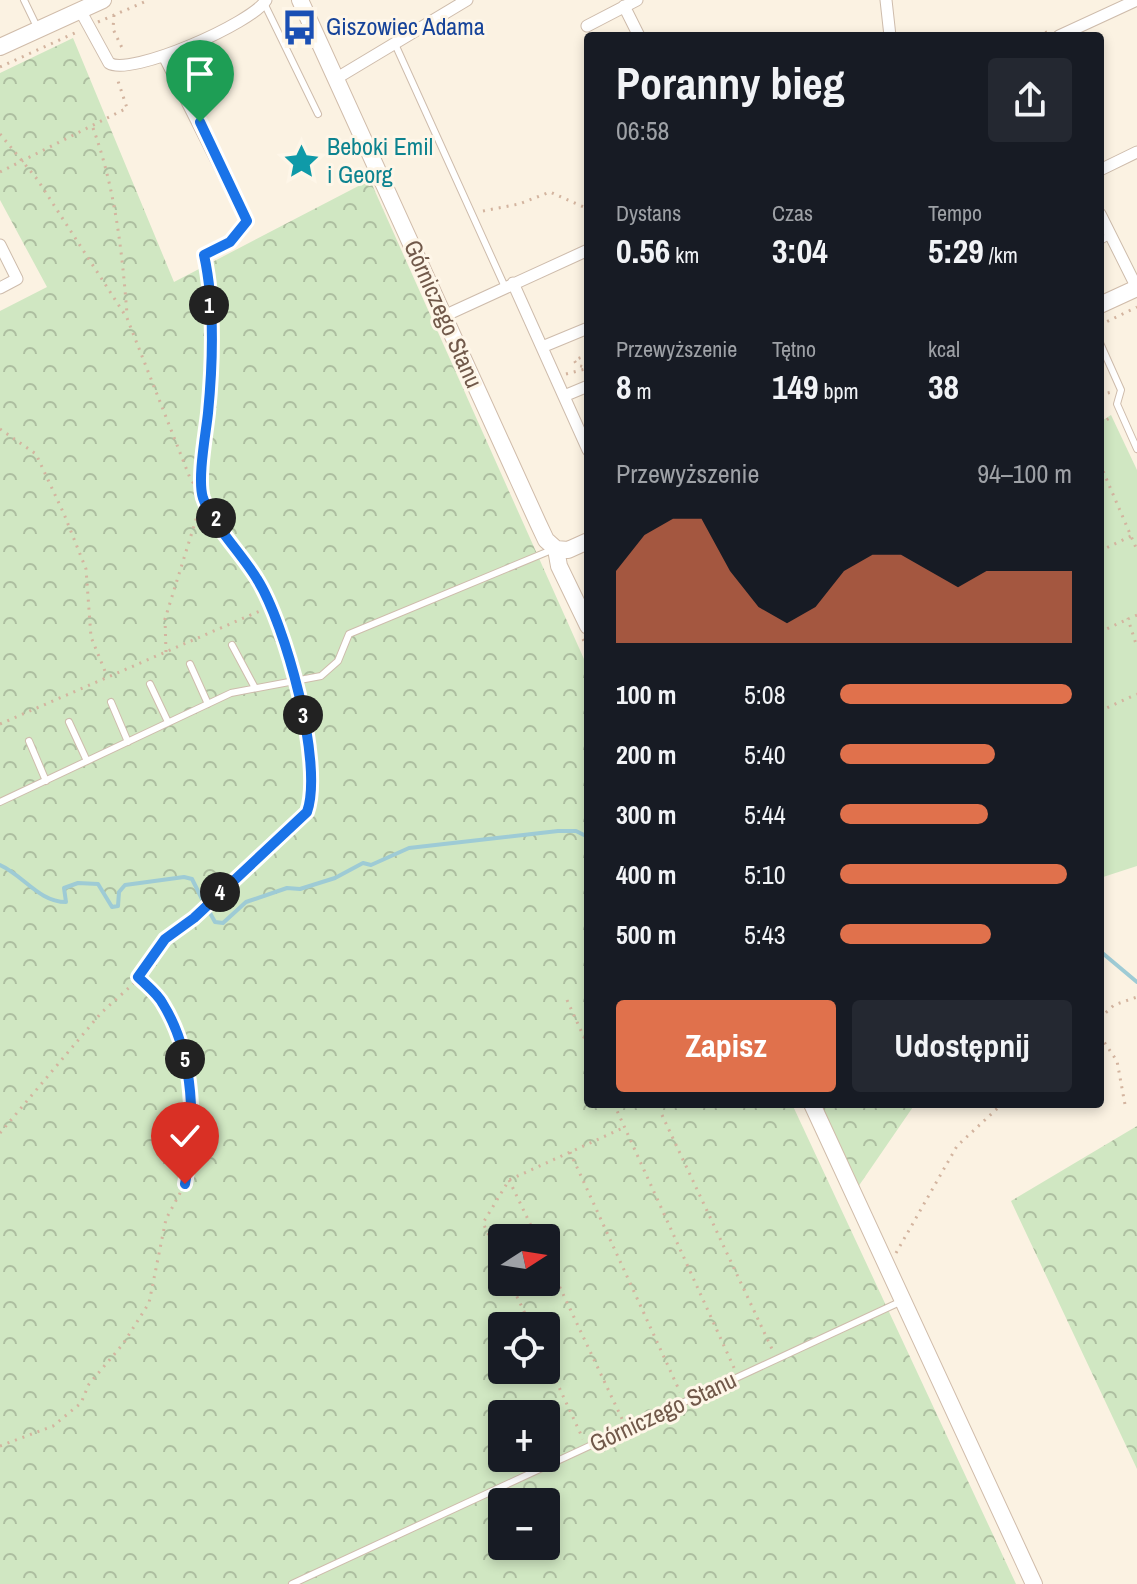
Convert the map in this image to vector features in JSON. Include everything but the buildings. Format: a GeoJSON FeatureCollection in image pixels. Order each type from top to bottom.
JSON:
{"type":"FeatureCollection","features":[{"type":"Feature","properties":{"kind":"street","name":"Górniczego Stanu"},"geometry":{"type":"LineString","coordinates":[[300,0],[546,540],[556,549],[559,566],[584,618]]}},
{"type":"Feature","properties":{"kind":"street"},"geometry":{"type":"LineString","coordinates":[[337,78],[467,0]]}},
{"type":"Feature","properties":{"kind":"street"},"geometry":{"type":"LineString","coordinates":[[587,26],[637,0]]}},
{"type":"Feature","properties":{"kind":"street"},"geometry":{"type":"LineString","coordinates":[[886,0],[890,32]]}},
{"type":"Feature","properties":{"kind":"street"},"geometry":{"type":"LineString","coordinates":[[1068,32],[1137,0]]}},
{"type":"Feature","properties":{"kind":"street"},"geometry":{"type":"LineString","coordinates":[[0,47],[98,1]]}},
{"type":"Feature","properties":{"kind":"street"},"geometry":{"type":"LineString","coordinates":[[80,10],[87,27],[115,67],[164,56],[254,13],[265,1]]}},
{"type":"Feature","properties":{"kind":"street"},"geometry":{"type":"LineString","coordinates":[[624,6],[637,32]]}},
{"type":"Feature","properties":{"kind":"street"},"geometry":{"type":"LineString","coordinates":[[164,56],[247,221]]}},
{"type":"Feature","properties":{"kind":"street"},"geometry":{"type":"LineString","coordinates":[[1104,168],[1137,152]]}},
{"type":"Feature","properties":{"kind":"street"},"geometry":{"type":"LineString","coordinates":[[1104,303],[1137,288],[1106,238]]}},
{"type":"Feature","properties":{"kind":"street"},"geometry":{"type":"LineString","coordinates":[[0,245],[17,279],[0,288]]}},
{"type":"Feature","properties":{"kind":"street"},"geometry":{"type":"LineString","coordinates":[[444,316],[584,252]]}},
{"type":"Feature","properties":{"kind":"street"},"geometry":{"type":"LineString","coordinates":[[509,285],[542,347],[584,441]]}},
{"type":"Feature","properties":{"kind":"street"},"geometry":{"type":"LineString","coordinates":[[542,347],[584,330]]}},
{"type":"Feature","properties":{"kind":"street"},"geometry":{"type":"LineString","coordinates":[[564,396],[584,388]]}},
{"type":"Feature","properties":{"kind":"street"},"geometry":{"type":"LineString","coordinates":[[556,549],[568,550],[584,543]]}},
{"type":"Feature","properties":{"kind":"street"},"geometry":{"type":"LineString","coordinates":[[814,1108],[1034,1584]]}},
{"type":"Feature","properties":{"kind":"lane"},"geometry":{"type":"LineString","coordinates":[[24,0],[38,30]]}},
{"type":"Feature","properties":{"kind":"lane"},"geometry":{"type":"LineString","coordinates":[[265,1],[318,114]]}},
{"type":"Feature","properties":{"kind":"lane"},"geometry":{"type":"LineString","coordinates":[[395,44],[509,285]]}},
{"type":"Feature","properties":{"kind":"lane"},"geometry":{"type":"LineString","coordinates":[[1104,352],[1121,390],[1117,404],[1120,413],[1137,449]]}},
{"type":"Feature","properties":{"kind":"lane"},"geometry":{"type":"LineString","coordinates":[[0,790],[2,801],[168,722],[254,686],[321,676],[338,661],[349,634],[556,549]]}},
{"type":"Feature","properties":{"kind":"lane"},"geometry":{"type":"LineString","coordinates":[[232,645],[254,686]]}},
{"type":"Feature","properties":{"kind":"lane"},"geometry":{"type":"LineString","coordinates":[[190,664],[208,704]]}},
{"type":"Feature","properties":{"kind":"lane"},"geometry":{"type":"LineString","coordinates":[[150,684],[168,722]]}},
{"type":"Feature","properties":{"kind":"lane"},"geometry":{"type":"LineString","coordinates":[[111,702],[128,742]]}},
{"type":"Feature","properties":{"kind":"lane"},"geometry":{"type":"LineString","coordinates":[[69,722],[87,761]]}},
{"type":"Feature","properties":{"kind":"lane"},"geometry":{"type":"LineString","coordinates":[[29,741],[46,781]]}},
{"type":"Feature","properties":{"kind":"lane","name":"Górniczego Stanu"},"geometry":{"type":"LineString","coordinates":[[292,1584],[902,1301]]}},
{"type":"Feature","properties":{"kind":"path"},"geometry":{"type":"LineString","coordinates":[[0,67],[149,0]]}},
{"type":"Feature","properties":{"kind":"path"},"geometry":{"type":"LineString","coordinates":[[114,15],[113,29],[122,51],[134,53]]}},
{"type":"Feature","properties":{"kind":"path"},"geometry":{"type":"LineString","coordinates":[[0,172],[93,128],[127,108],[115,67]]}},
{"type":"Feature","properties":{"kind":"path"},"geometry":{"type":"LineString","coordinates":[[93,128],[107,166],[117,219],[127,318]]}},
{"type":"Feature","properties":{"kind":"path"},"geometry":{"type":"LineString","coordinates":[[0,134],[23,160],[127,318],[190,478],[259,581],[310,740],[312,797],[307,812],[194,918],[165,939],[138,977],[101,1013],[0,1133]]}},
{"type":"Feature","properties":{"kind":"path"},"geometry":{"type":"LineString","coordinates":[[478,214],[519,204],[550,192],[584,207]]}},
{"type":"Feature","properties":{"kind":"path"},"geometry":{"type":"LineString","coordinates":[[166,652],[165,619],[203,497],[211,378],[208,274],[204,255],[230,242],[247,221]]}},
{"type":"Feature","properties":{"kind":"path"},"geometry":{"type":"LineString","coordinates":[[1104,323],[1137,307]]}},
{"type":"Feature","properties":{"kind":"path"},"geometry":{"type":"LineString","coordinates":[[584,356],[575,357],[577,365],[584,367]]}},
{"type":"Feature","properties":{"kind":"path"},"geometry":{"type":"LineString","coordinates":[[555,377],[584,369]]}},
{"type":"Feature","properties":{"kind":"path"},"geometry":{"type":"LineString","coordinates":[[1104,422],[1120,413]]}},
{"type":"Feature","properties":{"kind":"path"},"geometry":{"type":"LineString","coordinates":[[0,429],[36,454],[64,514],[86,569],[91,637],[107,678]]}},
{"type":"Feature","properties":{"kind":"path"},"geometry":{"type":"LineString","coordinates":[[1104,476],[1137,550]]}},
{"type":"Feature","properties":{"kind":"path"},"geometry":{"type":"LineString","coordinates":[[1104,549],[1131,536]]}},
{"type":"Feature","properties":{"kind":"path"},"geometry":{"type":"LineString","coordinates":[[0,724],[269,607]]}},
{"type":"Feature","properties":{"kind":"path"},"geometry":{"type":"LineString","coordinates":[[1104,630],[1137,615]]}},
{"type":"Feature","properties":{"kind":"path"},"geometry":{"type":"LineString","coordinates":[[1128,619],[1137,647]]}},
{"type":"Feature","properties":{"kind":"path"},"geometry":{"type":"LineString","coordinates":[[1104,709],[1137,694]]}},
{"type":"Feature","properties":{"kind":"path"},"geometry":{"type":"LineString","coordinates":[[0,1446],[53,1426],[81,1403],[89,1384],[123,1344],[149,1303],[166,1219],[185,1184],[193,1144],[184,1051],[163,1002],[138,977]]}},
{"type":"Feature","properties":{"kind":"path"},"geometry":{"type":"LineString","coordinates":[[1104,1014],[1114,1005],[1137,997]]}},
{"type":"Feature","properties":{"kind":"path"},"geometry":{"type":"LineString","coordinates":[[567,1000],[584,1037]]}},
{"type":"Feature","properties":{"kind":"path"},"geometry":{"type":"LineString","coordinates":[[1104,1042],[1117,1061],[1126,1110]]}},
{"type":"Feature","properties":{"kind":"path"},"geometry":{"type":"LineString","coordinates":[[616,1108],[739,1377]]}},
{"type":"Feature","properties":{"kind":"path"},"geometry":{"type":"LineString","coordinates":[[888,1267],[957,1146],[998,1108]]}},
{"type":"Feature","properties":{"kind":"path"},"geometry":{"type":"LineString","coordinates":[[662,1115],[777,1359]]}},
{"type":"Feature","properties":{"kind":"path"},"geometry":{"type":"LineString","coordinates":[[488,1234],[483,1223],[509,1180],[625,1127]]}},
{"type":"Feature","properties":{"kind":"path"},"geometry":{"type":"LineString","coordinates":[[570,1152],[685,1402]]}},
{"type":"Feature","properties":{"kind":"path"},"geometry":{"type":"LineString","coordinates":[[509,1180],[530,1224]]}},
{"type":"Feature","properties":{"kind":"path"},"geometry":{"type":"LineString","coordinates":[[560,1288],[627,1429]]}},
{"type":"Feature","properties":{"kind":"path"},"geometry":{"type":"LineString","coordinates":[[558,1384],[587,1447]]}},
{"type":"Feature","properties":{"kind":"green space"},"geometry":{"type":"Polygon","coordinates":[[[73,38],[174,282],[370,180],[584,659],[584,1108],[794,1108],[1016,1584],[0,1584],[0,311],[47,287],[0,200],[0,73],[73,38]]]}},
{"type":"Feature","properties":{"kind":"green space"},"geometry":{"type":"Polygon","coordinates":[[[1111,415],[1137,470],[1137,866],[1104,877],[1104,419],[1111,415]]]}},
{"type":"Feature","properties":{"kind":"green space"},"geometry":{"type":"Polygon","coordinates":[[[822,1108],[912,1108],[858,1187],[822,1108]]]}},
{"type":"Feature","properties":{"kind":"green space"},"geometry":{"type":"Polygon","coordinates":[[[1137,1126],[1137,1469],[1011,1201],[1137,1126]]]}},
{"type":"Feature","properties":{"kind":"waterway"},"geometry":{"type":"LineString","coordinates":[[210,913],[215,922],[223,923],[246,902],[287,888],[300,889],[335,878],[363,863],[371,865],[409,848],[558,831],[576,831],[584,835]]}},
{"type":"Feature","properties":{"kind":"waterway"},"geometry":{"type":"LineString","coordinates":[[0,865],[39,893],[56,901],[66,902],[64,888],[78,883],[98,884],[112,907],[118,906],[119,892],[125,885],[184,877],[192,879],[202,899]]}},
{"type":"Feature","properties":{"kind":"waterway"},"geometry":{"type":"LineString","coordinates":[[1104,954],[1137,982]]}},
{"type":"Feature","properties":{"kind":"place","name":"Giszowiec Adama"},"geometry":{"type":"Point","coordinates":[300,27]}},
{"type":"Feature","properties":{"kind":"place","name":"Beboki Emil i Georg"},"geometry":{"type":"Point","coordinates":[301,161]}},
{"type":"Feature","properties":{"kind":"route"},"geometry":{"type":"LineString","coordinates":[[185,1184],[193,1144],[184,1051],[163,1002],[138,977],[165,939],[194,918],[307,812],[312,797],[310,740],[279,630],[259,581],[203,497],[211,378],[208,274],[204,255],[230,242],[247,221],[200,122]]}}]}
